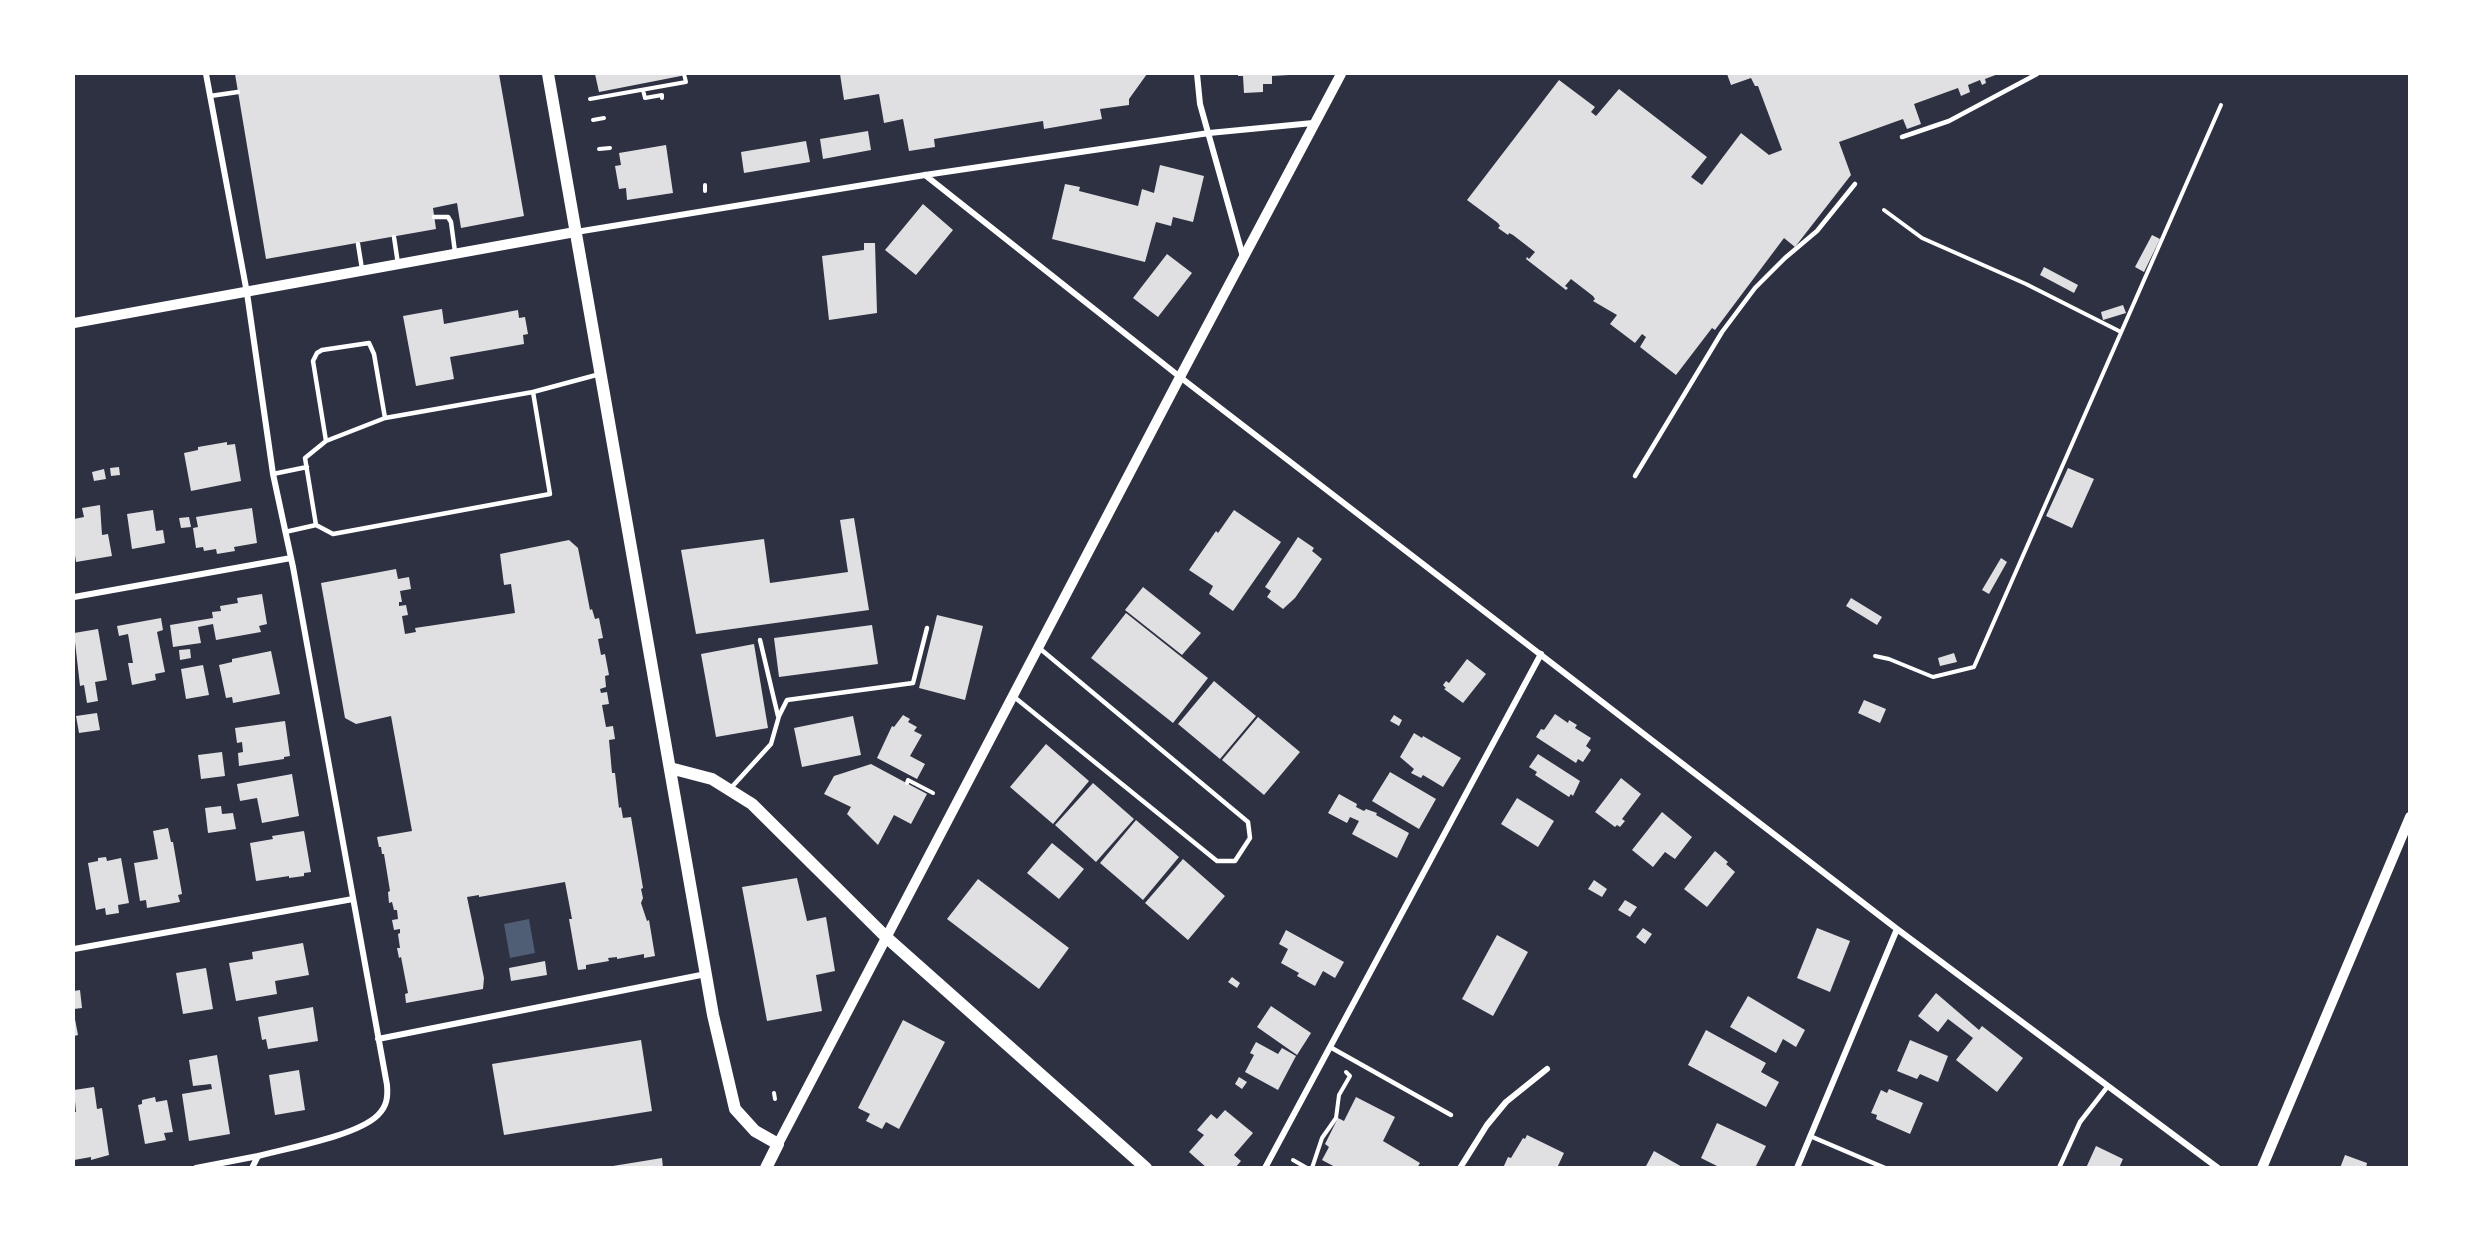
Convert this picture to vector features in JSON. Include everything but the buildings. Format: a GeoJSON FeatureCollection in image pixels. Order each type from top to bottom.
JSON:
{"type":"FeatureCollection","features":[{"type":"Feature","properties":{"kind":"main road"},"geometry":{"type":"LineString","coordinates":[[548,74],[706,974],[735,1109],[755,1131],[778,1144],[766,1167]]}},
{"type":"Feature","properties":{"kind":"main road"},"geometry":{"type":"LineString","coordinates":[[670,768],[712,779],[752,804],[886,937],[1146,1167]]}},
{"type":"Feature","properties":{"kind":"street"},"geometry":{"type":"LineString","coordinates":[[196,1167],[258,1156],[357,1129],[377,1117],[388,1098],[291,558],[273,474],[247,293],[206,74]]}},
{"type":"Feature","properties":{"kind":"street"},"geometry":{"type":"LineString","coordinates":[[1197,74],[1200,104],[1244,261]]}},
{"type":"Feature","properties":{"kind":"street"},"geometry":{"type":"LineString","coordinates":[[778,1144],[1180,377],[1244,261],[1313,123],[1341,74]]}},
{"type":"Feature","properties":{"kind":"street"},"geometry":{"type":"LineString","coordinates":[[74,323],[575,232],[925,175],[1209,133],[1313,123]]}},
{"type":"Feature","properties":{"kind":"street"},"geometry":{"type":"LineString","coordinates":[[925,175],[1180,377],[1897,929],[2218,1167]]}},
{"type":"Feature","properties":{"kind":"street"},"geometry":{"type":"LineString","coordinates":[[74,597],[291,558]]}},
{"type":"Feature","properties":{"kind":"street"},"geometry":{"type":"LineString","coordinates":[[1265,1167],[1541,654]]}},
{"type":"Feature","properties":{"kind":"street"},"geometry":{"type":"LineString","coordinates":[[2262,1167],[2409,817]]}},
{"type":"Feature","properties":{"kind":"street"},"geometry":{"type":"LineString","coordinates":[[74,949],[353,899]]}},
{"type":"Feature","properties":{"kind":"street"},"geometry":{"type":"LineString","coordinates":[[1797,1167],[1897,929]]}},
{"type":"Feature","properties":{"kind":"street"},"geometry":{"type":"LineString","coordinates":[[378,1039],[706,974]]}},
{"type":"Feature","properties":{"kind":"street"},"geometry":{"type":"LineString","coordinates":[[1460,1167],[1487,1125],[1506,1102],[1547,1069]]}},
{"type":"Feature","properties":{"kind":"street"},"geometry":{"type":"LineString","coordinates":[[252,1167],[258,1156]]}},
{"type":"Feature","properties":{"kind":"lane"},"geometry":{"type":"LineString","coordinates":[[1902,137],[1949,121],[2037,74]]}},
{"type":"Feature","properties":{"kind":"lane"},"geometry":{"type":"LineString","coordinates":[[210,96],[238,92]]}},
{"type":"Feature","properties":{"kind":"lane"},"geometry":{"type":"LineString","coordinates":[[1635,476],[1722,332],[1770,273],[1817,231],[1855,184]]}},
{"type":"Feature","properties":{"kind":"lane"},"geometry":{"type":"LineString","coordinates":[[434,217],[448,217],[451,222],[455,255]]}},
{"type":"Feature","properties":{"kind":"lane"},"geometry":{"type":"LineString","coordinates":[[394,237],[398,265]]}},
{"type":"Feature","properties":{"kind":"lane"},"geometry":{"type":"LineString","coordinates":[[358,244],[363,272]]}},
{"type":"Feature","properties":{"kind":"lane"},"geometry":{"type":"LineString","coordinates":[[326,441],[314,361],[317,353],[322,350],[369,343],[374,354],[385,418]]}},
{"type":"Feature","properties":{"kind":"lane"},"geometry":{"type":"LineString","coordinates":[[316,525],[305,458],[326,441],[385,418],[534,392],[600,374]]}},
{"type":"Feature","properties":{"kind":"lane"},"geometry":{"type":"LineString","coordinates":[[285,532],[316,525],[333,534],[550,494],[534,392]]}},
{"type":"Feature","properties":{"kind":"lane"},"geometry":{"type":"LineString","coordinates":[[273,474],[307,467]]}},
{"type":"Feature","properties":{"kind":"lane"},"geometry":{"type":"LineString","coordinates":[[730,789],[771,744],[778,719],[787,700],[913,683],[927,628]]}},
{"type":"Feature","properties":{"kind":"lane"},"geometry":{"type":"LineString","coordinates":[[760,640],[778,719]]}},
{"type":"Feature","properties":{"kind":"lane"},"geometry":{"type":"LineString","coordinates":[[1012,696],[1217,861],[1235,861],[1250,838],[1248,822],[1038,647]]}},
{"type":"Feature","properties":{"kind":"lane"},"geometry":{"type":"LineString","coordinates":[[1329,1047],[1451,1115]]}},
{"type":"Feature","properties":{"kind":"lane"},"geometry":{"type":"LineString","coordinates":[[2059,1167],[2080,1122],[2108,1086]]}},
{"type":"Feature","properties":{"kind":"lane"},"geometry":{"type":"LineString","coordinates":[[1810,1136],[1885,1167]]}},
{"type":"Feature","properties":{"kind":"path"},"geometry":{"type":"LineString","coordinates":[[590,99],[686,82],[684,74]]}},
{"type":"Feature","properties":{"kind":"path"},"geometry":{"type":"LineString","coordinates":[[643,90],[645,98],[662,95],[662,98]]}},
{"type":"Feature","properties":{"kind":"path"},"geometry":{"type":"LineString","coordinates":[[1875,656],[1933,677],[1974,667],[2221,105]]}},
{"type":"Feature","properties":{"kind":"path"},"geometry":{"type":"LineString","coordinates":[[593,120],[604,118]]}},
{"type":"Feature","properties":{"kind":"path"},"geometry":{"type":"LineString","coordinates":[[598,150],[609,148]]}},
{"type":"Feature","properties":{"kind":"path"},"geometry":{"type":"LineString","coordinates":[[705,185],[705,191]]}},
{"type":"Feature","properties":{"kind":"path"},"geometry":{"type":"LineString","coordinates":[[1884,210],[1922,238],[2026,284],[2121,332]]}},
{"type":"Feature","properties":{"kind":"path"},"geometry":{"type":"LineString","coordinates":[[907,783],[908,780],[933,794]]}},
{"type":"Feature","properties":{"kind":"path"},"geometry":{"type":"LineString","coordinates":[[1312,1167],[1322,1138],[1336,1118],[1339,1095],[1350,1076],[1341,1069]]}},
{"type":"Feature","properties":{"kind":"path"},"geometry":{"type":"LineString","coordinates":[[1293,1160],[1307,1167]]}},
{"type":"Feature","properties":{"kind":"water"},"geometry":{"type":"Polygon","coordinates":[[[529,919],[535,953],[510,958],[504,924],[529,919]]]}}]}
